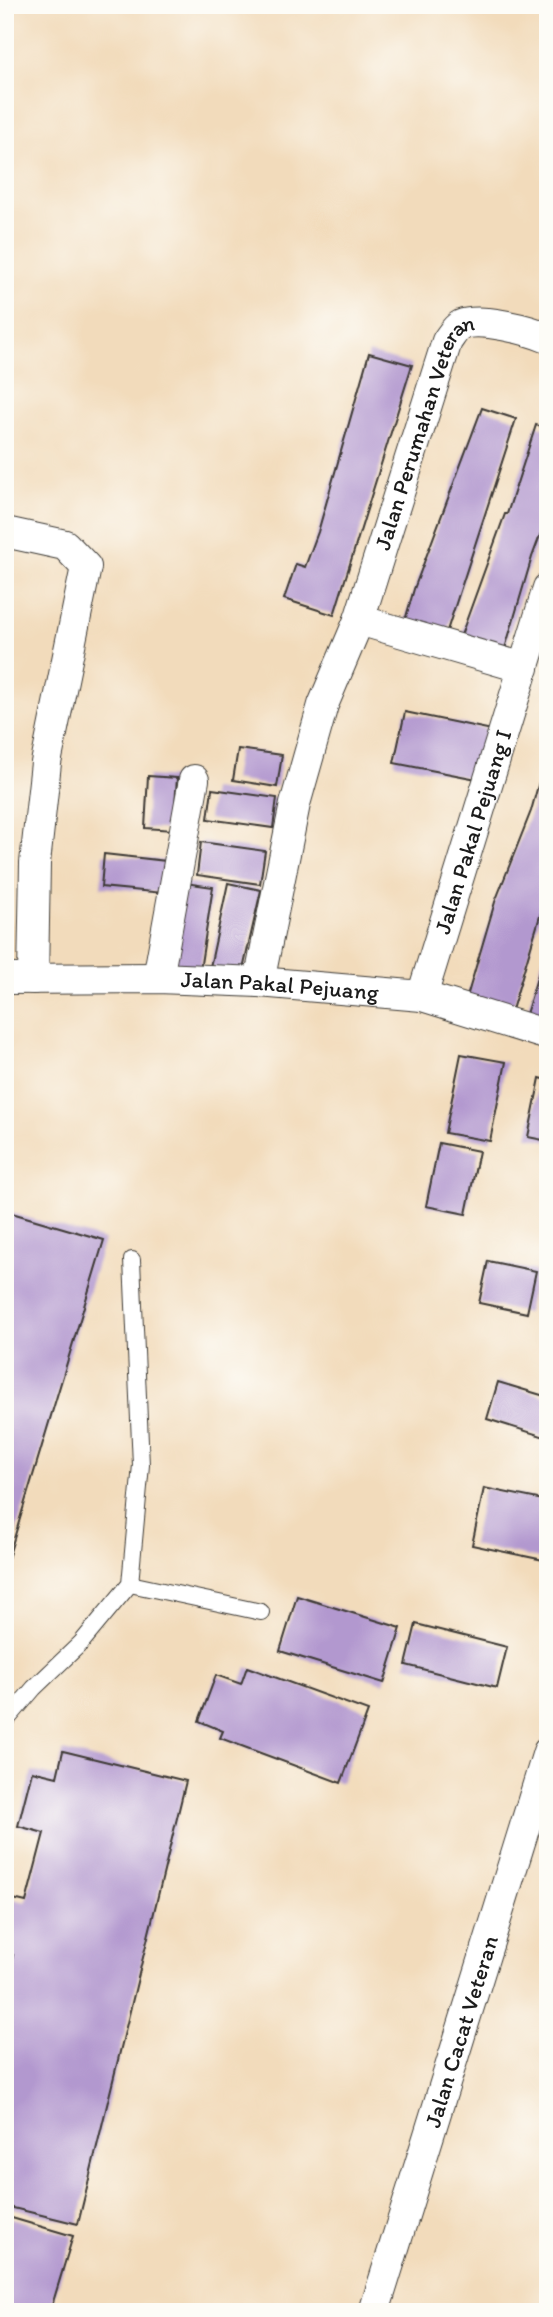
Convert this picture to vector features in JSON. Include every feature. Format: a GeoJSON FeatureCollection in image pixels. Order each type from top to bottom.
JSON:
{"type":"FeatureCollection","features":[{"type":"Feature","properties":{"kind":"street","name":"Jalan Perumahan Veteran"},"geometry":{"type":"LineString","coordinates":[[258,982],[304,769],[323,705],[359,620],[447,341],[461,325],[475,323],[533,332],[548,338]]}},
{"type":"Feature","properties":{"kind":"street"},"geometry":{"type":"LineString","coordinates":[[5,532],[65,545],[86,566],[46,763],[19,979]]}},
{"type":"Feature","properties":{"kind":"street","name":"Jalan Pakal Pejuang I"},"geometry":{"type":"LineString","coordinates":[[422,996],[548,588]]}},
{"type":"Feature","properties":{"kind":"street"},"geometry":{"type":"LineString","coordinates":[[359,620],[524,668]]}},
{"type":"Feature","properties":{"kind":"street"},"geometry":{"type":"LineString","coordinates":[[158,978],[194,780]]}},
{"type":"Feature","properties":{"kind":"street","name":"Jalan Pakal Pejuang"},"geometry":{"type":"LineString","coordinates":[[19,979],[158,978],[258,982],[422,996],[548,1035]]}},
{"type":"Feature","properties":{"kind":"street","name":"Jalan Cacat Veteran"},"geometry":{"type":"LineString","coordinates":[[374,2312],[548,1752]]}},
{"type":"Feature","properties":{"kind":"lane"},"geometry":{"type":"LineString","coordinates":[[5,1722],[34,1688],[81,1643],[130,1584],[141,1465],[132,1260]]}},
{"type":"Feature","properties":{"kind":"lane"},"geometry":{"type":"LineString","coordinates":[[130,1584],[261,1612]]}},
{"type":"Feature","properties":{"kind":"building"},"geometry":{"type":"Polygon","coordinates":[[[369,353],[412,365],[334,615],[284,599],[296,564],[305,567],[318,532],[369,353]]]}},
{"type":"Feature","properties":{"kind":"building"},"geometry":{"type":"Polygon","coordinates":[[[482,408],[516,419],[445,637],[404,624],[414,589],[482,408]]]}},
{"type":"Feature","properties":{"kind":"building"},"geometry":{"type":"Polygon","coordinates":[[[536,425],[548,429],[548,514],[532,557],[504,652],[460,638],[507,514],[536,425]]]}},
{"type":"Feature","properties":{"kind":"building"},"geometry":{"type":"Polygon","coordinates":[[[405,712],[497,731],[487,781],[394,763],[405,712]]]}},
{"type":"Feature","properties":{"kind":"building"},"geometry":{"type":"Polygon","coordinates":[[[238,749],[282,755],[277,787],[233,780],[238,749]]]}},
{"type":"Feature","properties":{"kind":"building"},"geometry":{"type":"Polygon","coordinates":[[[547,753],[548,889],[512,1010],[467,997],[495,902],[531,811],[547,753]]]}},
{"type":"Feature","properties":{"kind":"building"},"geometry":{"type":"Polygon","coordinates":[[[148,776],[177,778],[173,830],[145,828],[148,776]]]}},
{"type":"Feature","properties":{"kind":"building"},"geometry":{"type":"Polygon","coordinates":[[[212,789],[277,798],[273,828],[208,819],[212,789]]]}},
{"type":"Feature","properties":{"kind":"building"},"geometry":{"type":"Polygon","coordinates":[[[201,842],[265,851],[260,884],[197,875],[201,842]]]}},
{"type":"Feature","properties":{"kind":"building"},"geometry":{"type":"Polygon","coordinates":[[[104,854],[166,861],[163,893],[101,887],[104,854]]]}},
{"type":"Feature","properties":{"kind":"building"},"geometry":{"type":"Polygon","coordinates":[[[185,883],[213,887],[200,970],[172,966],[185,883]]]}},
{"type":"Feature","properties":{"kind":"building"},"geometry":{"type":"Polygon","coordinates":[[[228,883],[261,890],[242,974],[210,967],[228,883]]]}},
{"type":"Feature","properties":{"kind":"building"},"geometry":{"type":"Polygon","coordinates":[[[548,945],[548,1020],[526,1014],[548,945]]]}},
{"type":"Feature","properties":{"kind":"building"},"geometry":{"type":"Polygon","coordinates":[[[461,1054],[506,1062],[490,1141],[445,1133],[461,1054]]]}},
{"type":"Feature","properties":{"kind":"building"},"geometry":{"type":"Polygon","coordinates":[[[540,1078],[548,1080],[548,1141],[528,1137],[540,1078]]]}},
{"type":"Feature","properties":{"kind":"building"},"geometry":{"type":"Polygon","coordinates":[[[439,1143],[479,1151],[466,1214],[426,1206],[439,1143]]]}},
{"type":"Feature","properties":{"kind":"building"},"geometry":{"type":"Polygon","coordinates":[[[5,1211],[104,1240],[6,1565],[5,1565],[5,1211]]]}},
{"type":"Feature","properties":{"kind":"building"},"geometry":{"type":"Polygon","coordinates":[[[488,1261],[536,1271],[527,1313],[479,1303],[488,1261]]]}},
{"type":"Feature","properties":{"kind":"building"},"geometry":{"type":"Polygon","coordinates":[[[498,1382],[548,1397],[548,1438],[487,1419],[498,1382]]]}},
{"type":"Feature","properties":{"kind":"building"},"geometry":{"type":"Polygon","coordinates":[[[484,1488],[548,1501],[548,1561],[472,1545],[484,1488]]]}},
{"type":"Feature","properties":{"kind":"building"},"geometry":{"type":"Polygon","coordinates":[[[297,1596],[401,1628],[384,1683],[280,1651],[297,1596]]]}},
{"type":"Feature","properties":{"kind":"building"},"geometry":{"type":"Polygon","coordinates":[[[416,1624],[507,1647],[497,1688],[406,1665],[416,1624]]]}},
{"type":"Feature","properties":{"kind":"building"},"geometry":{"type":"Polygon","coordinates":[[[247,1667],[368,1711],[341,1783],[220,1738],[223,1731],[199,1721],[216,1675],[241,1684],[247,1667]]]}},
{"type":"Feature","properties":{"kind":"building"},"geometry":{"type":"Polygon","coordinates":[[[63,1751],[186,1781],[78,2224],[5,2206],[5,1989],[13,1955],[5,1953],[5,1897],[26,1902],[44,1833],[18,1826],[32,1771],[57,1777],[63,1751]]]}},
{"type":"Feature","properties":{"kind":"building"},"geometry":{"type":"Polygon","coordinates":[[[5,2216],[73,2236],[50,2312],[5,2312],[5,2216]]]}}]}
